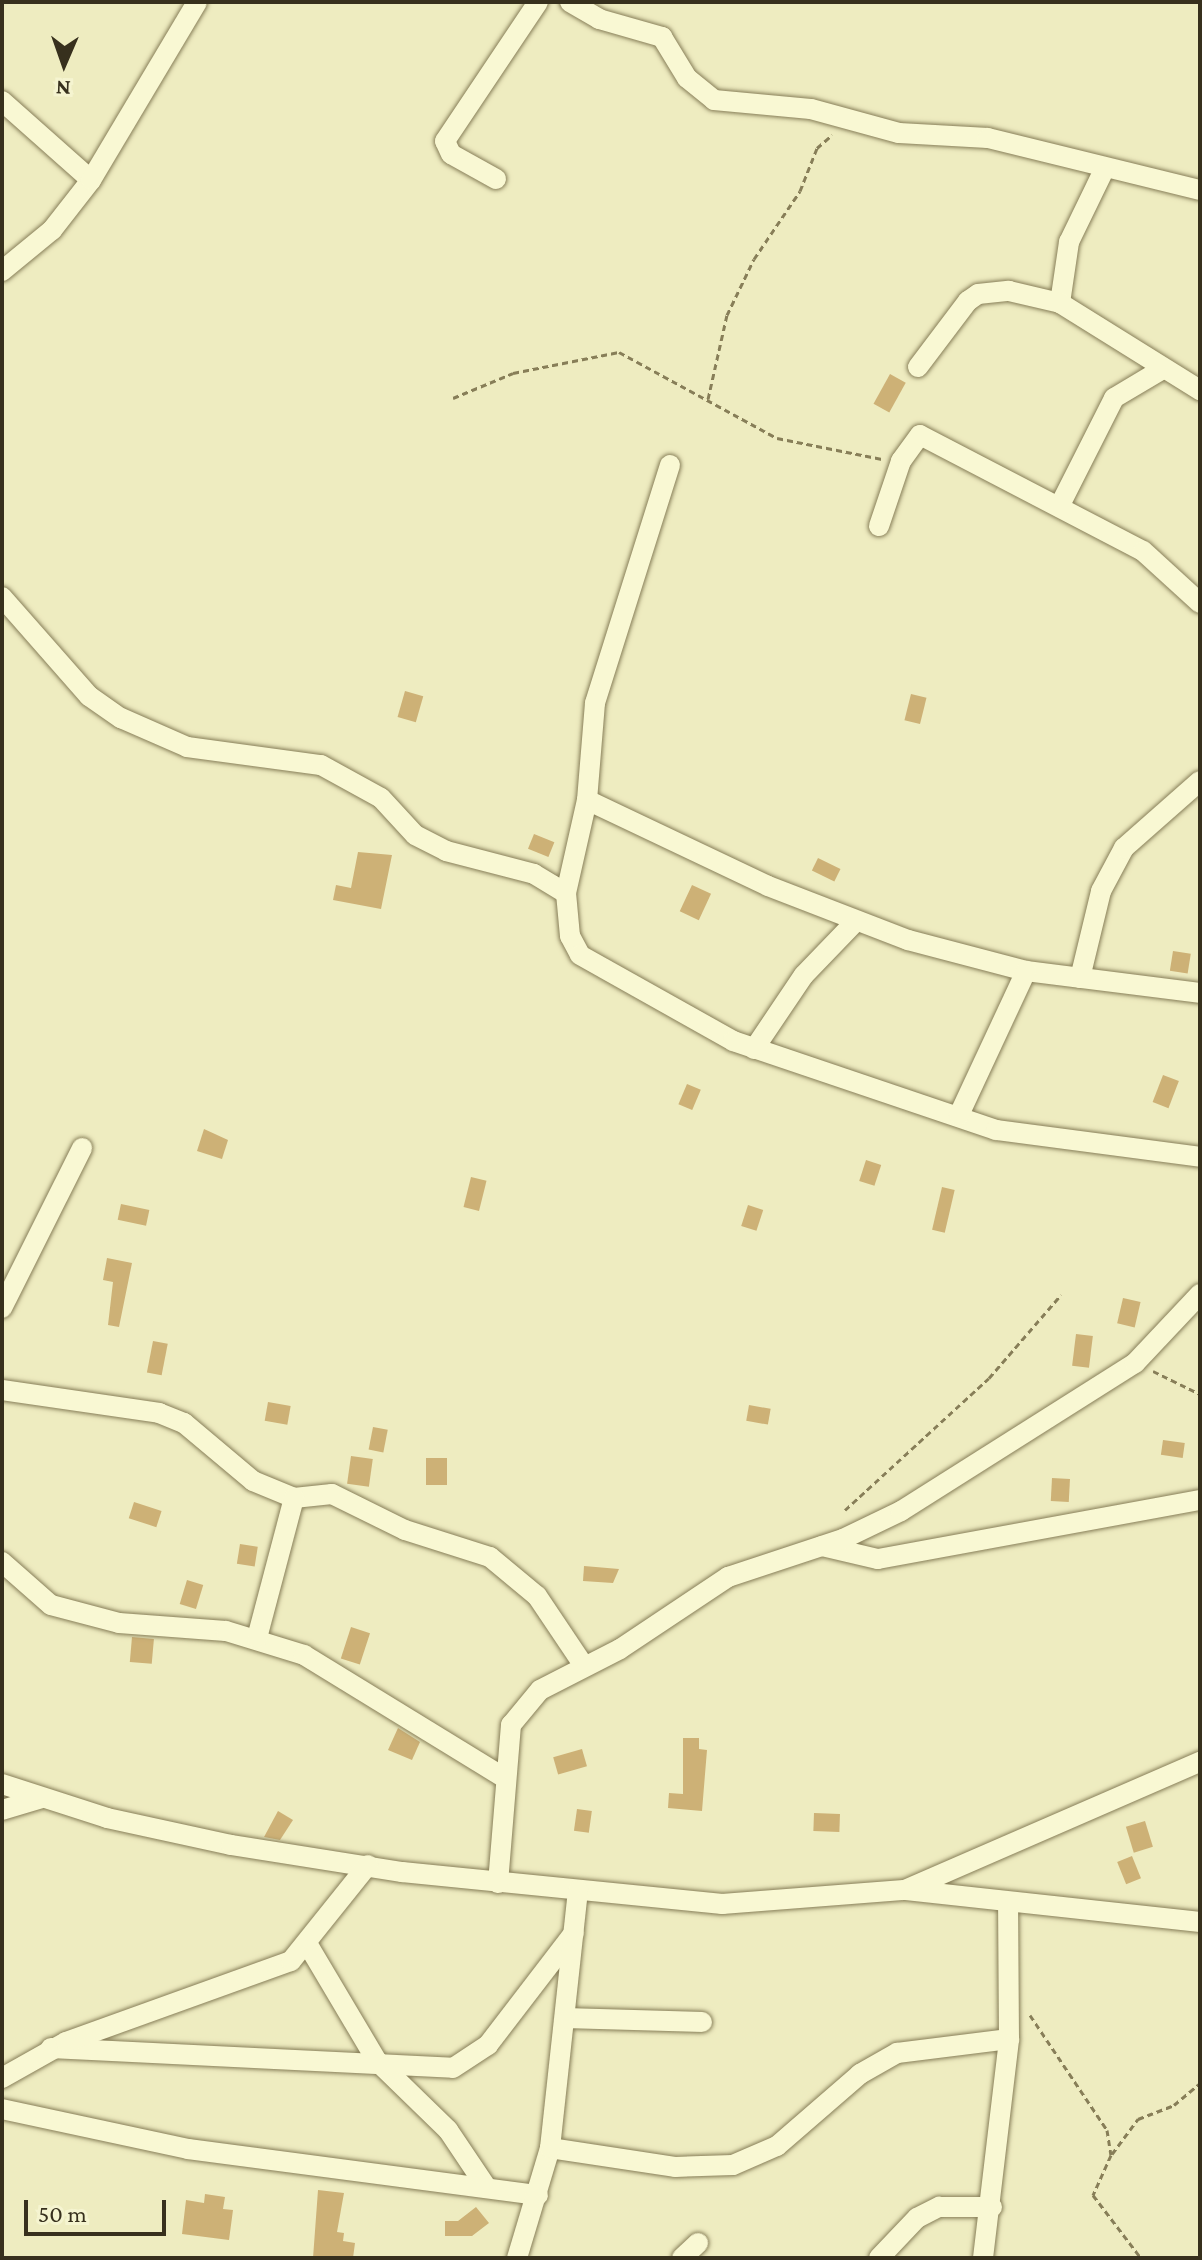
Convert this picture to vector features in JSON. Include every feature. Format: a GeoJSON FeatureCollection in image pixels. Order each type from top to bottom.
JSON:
{"type":"FeatureCollection","features":[{"type":"Feature","properties":{"kind":"street"},"geometry":{"type":"LineString","coordinates":[[2,271],[52,230],[91,180],[197,2]]}},
{"type":"Feature","properties":{"kind":"street"},"geometry":{"type":"LineString","coordinates":[[496,179],[451,154],[445,141],[538,2]]}},
{"type":"Feature","properties":{"kind":"street"},"geometry":{"type":"LineString","coordinates":[[570,2],[599,19],[662,37],[687,78],[714,100],[846,118],[899,133],[988,138],[1200,190]]}},
{"type":"Feature","properties":{"kind":"street"},"geometry":{"type":"LineString","coordinates":[[2,101],[91,180]]}},
{"type":"Feature","properties":{"kind":"street"},"geometry":{"type":"LineString","coordinates":[[1060,303],[1069,242],[1105,168]]}},
{"type":"Feature","properties":{"kind":"street"},"geometry":{"type":"LineString","coordinates":[[918,367],[978,294],[1009,291],[1060,303],[1161,370],[1200,390]]}},
{"type":"Feature","properties":{"kind":"street"},"geometry":{"type":"LineString","coordinates":[[1060,505],[1114,398],[1161,370]]}},
{"type":"Feature","properties":{"kind":"street"},"geometry":{"type":"LineString","coordinates":[[879,526],[901,461],[920,435],[1060,505],[1143,551],[1200,603]]}},
{"type":"Feature","properties":{"kind":"street"},"geometry":{"type":"LineString","coordinates":[[670,465],[595,703],[587,800],[566,893],[570,936],[580,955],[754,1049],[1023,1138],[1200,1157]]}},
{"type":"Feature","properties":{"kind":"street"},"geometry":{"type":"LineString","coordinates":[[2,597],[89,696],[131,723],[187,747],[321,765],[381,798],[415,835],[446,851],[534,874],[566,893]]}},
{"type":"Feature","properties":{"kind":"street"},"geometry":{"type":"LineString","coordinates":[[1080,978],[1101,891],[1124,848],[1200,781]]}},
{"type":"Feature","properties":{"kind":"street"},"geometry":{"type":"LineString","coordinates":[[587,800],[856,921],[1026,971],[1200,993]]}},
{"type":"Feature","properties":{"kind":"street"},"geometry":{"type":"LineString","coordinates":[[754,1049],[804,975],[856,921]]}},
{"type":"Feature","properties":{"kind":"street"},"geometry":{"type":"LineString","coordinates":[[959,1115],[1026,971]]}},
{"type":"Feature","properties":{"kind":"street"},"geometry":{"type":"LineString","coordinates":[[2,1308],[82,1148]]}},
{"type":"Feature","properties":{"kind":"street"},"geometry":{"type":"LineString","coordinates":[[498,1883],[503,1777],[518,1709],[728,1577],[822,1546],[901,1511],[1135,1363],[1200,1294]]}},
{"type":"Feature","properties":{"kind":"street"},"geometry":{"type":"LineString","coordinates":[[2,1390],[159,1413],[184,1423],[253,1481],[294,1498],[332,1494],[405,1530],[490,1557],[537,1596],[584,1666]]}},
{"type":"Feature","properties":{"kind":"street"},"geometry":{"type":"LineString","coordinates":[[257,1638],[294,1498]]}},
{"type":"Feature","properties":{"kind":"street"},"geometry":{"type":"LineString","coordinates":[[822,1546],[859,1557],[891,1557],[1200,1500]]}},
{"type":"Feature","properties":{"kind":"street"},"geometry":{"type":"LineString","coordinates":[[3,1564],[51,1605],[119,1623],[257,1638],[339,1674],[503,1777]]}},
{"type":"Feature","properties":{"kind":"street"},"geometry":{"type":"LineString","coordinates":[[905,1890],[1200,1762]]}},
{"type":"Feature","properties":{"kind":"street"},"geometry":{"type":"LineString","coordinates":[[2,1784],[42,1798],[200,1839],[498,1883],[722,1904],[905,1890],[1008,1905],[1200,1922]]}},
{"type":"Feature","properties":{"kind":"street"},"geometry":{"type":"LineString","coordinates":[[2,1810],[42,1798]]}},
{"type":"Feature","properties":{"kind":"street"},"geometry":{"type":"LineString","coordinates":[[2,2078],[51,2048],[268,1974],[308,1945],[368,1865]]}},
{"type":"Feature","properties":{"kind":"street"},"geometry":{"type":"LineString","coordinates":[[517,2258],[550,2148],[578,1891]]}},
{"type":"Feature","properties":{"kind":"street"},"geometry":{"type":"LineString","coordinates":[[983,2258],[992,2207],[1009,2039],[1008,1905]]}},
{"type":"Feature","properties":{"kind":"street"},"geometry":{"type":"LineString","coordinates":[[51,2048],[377,2061],[453,2068],[470,2062],[574,1933]]}},
{"type":"Feature","properties":{"kind":"street"},"geometry":{"type":"LineString","coordinates":[[308,1945],[377,2061],[448,2130],[487,2188]]}},
{"type":"Feature","properties":{"kind":"street"},"geometry":{"type":"LineString","coordinates":[[566,2018],[702,2022]]}},
{"type":"Feature","properties":{"kind":"street"},"geometry":{"type":"LineString","coordinates":[[550,2148],[675,2167],[733,2165],[777,2146],[860,2074],[897,2053],[1009,2039]]}},
{"type":"Feature","properties":{"kind":"street"},"geometry":{"type":"LineString","coordinates":[[2,2109],[188,2149],[538,2195]]}},
{"type":"Feature","properties":{"kind":"street"},"geometry":{"type":"LineString","coordinates":[[879,2258],[917,2218],[939,2207],[992,2207]]}},
{"type":"Feature","properties":{"kind":"street"},"geometry":{"type":"LineString","coordinates":[[682,2258],[698,2243]]}},
{"type":"Feature","properties":{"kind":"path"},"geometry":{"type":"LineString","coordinates":[[708,399],[727,315],[754,259],[800,191],[817,148],[846,118]]}},
{"type":"Feature","properties":{"kind":"path"},"geometry":{"type":"LineString","coordinates":[[453,398],[513,373],[619,352],[777,438],[901,461]]}},
{"type":"Feature","properties":{"kind":"path"},"geometry":{"type":"LineString","coordinates":[[845,1510],[989,1378],[1061,1295]]}},
{"type":"Feature","properties":{"kind":"path"},"geometry":{"type":"LineString","coordinates":[[1135,1363],[1200,1394]]}},
{"type":"Feature","properties":{"kind":"path"},"geometry":{"type":"LineString","coordinates":[[1028,2011],[1062,2071],[1107,2130],[1111,2155]]}},
{"type":"Feature","properties":{"kind":"path"},"geometry":{"type":"LineString","coordinates":[[1141,2258],[1093,2195],[1111,2155],[1138,2119],[1174,2105],[1200,2083]]}},
{"type":"Feature","properties":{"kind":"building"},"geometry":{"type":"Polygon","coordinates":[[[890,374],[906,383],[889,412],[874,404],[890,374]]]}},
{"type":"Feature","properties":{"kind":"building"},"geometry":{"type":"Polygon","coordinates":[[[405,691],[423,696],[416,722],[398,717],[405,691]]]}},
{"type":"Feature","properties":{"kind":"building"},"geometry":{"type":"Polygon","coordinates":[[[911,694],[927,698],[920,724],[904,720],[911,694]]]}},
{"type":"Feature","properties":{"kind":"building"},"geometry":{"type":"Polygon","coordinates":[[[534,834],[554,842],[548,857],[528,849],[534,834]]]}},
{"type":"Feature","properties":{"kind":"building"},"geometry":{"type":"Polygon","coordinates":[[[358,852],[392,855],[381,909],[333,900],[336,885],[351,888],[358,852]]]}},
{"type":"Feature","properties":{"kind":"building"},"geometry":{"type":"Polygon","coordinates":[[[818,858],[840,869],[834,882],[812,871],[818,858]]]}},
{"type":"Feature","properties":{"kind":"building"},"geometry":{"type":"Polygon","coordinates":[[[692,885],[711,894],[699,920],[680,911],[692,885]]]}},
{"type":"Feature","properties":{"kind":"building"},"geometry":{"type":"Polygon","coordinates":[[[1173,951],[1191,954],[1188,974],[1170,971],[1173,951]]]}},
{"type":"Feature","properties":{"kind":"building"},"geometry":{"type":"Polygon","coordinates":[[[1163,1075],[1179,1081],[1168,1108],[1153,1102],[1163,1075]]]}},
{"type":"Feature","properties":{"kind":"building"},"geometry":{"type":"Polygon","coordinates":[[[687,1084],[701,1090],[692,1110],[678,1104],[687,1084]]]}},
{"type":"Feature","properties":{"kind":"building"},"geometry":{"type":"Polygon","coordinates":[[[204,1129],[228,1140],[222,1159],[197,1151],[204,1129]]]}},
{"type":"Feature","properties":{"kind":"building"},"geometry":{"type":"Polygon","coordinates":[[[866,1160],[881,1165],[874,1186],[859,1181],[866,1160]]]}},
{"type":"Feature","properties":{"kind":"building"},"geometry":{"type":"Polygon","coordinates":[[[471,1177],[487,1181],[479,1211],[464,1207],[471,1177]]]}},
{"type":"Feature","properties":{"kind":"building"},"geometry":{"type":"Polygon","coordinates":[[[942,1187],[955,1190],[945,1233],[932,1230],[942,1187]]]}},
{"type":"Feature","properties":{"kind":"building"},"geometry":{"type":"Polygon","coordinates":[[[121,1204],[149,1210],[146,1226],[118,1220],[121,1204]]]}},
{"type":"Feature","properties":{"kind":"building"},"geometry":{"type":"Polygon","coordinates":[[[748,1205],[763,1210],[756,1231],[741,1226],[748,1205]]]}},
{"type":"Feature","properties":{"kind":"building"},"geometry":{"type":"Polygon","coordinates":[[[107,1258],[132,1263],[119,1327],[108,1325],[113,1282],[103,1280],[107,1258]]]}},
{"type":"Feature","properties":{"kind":"building"},"geometry":{"type":"Polygon","coordinates":[[[1123,1298],[1141,1302],[1135,1327],[1117,1323],[1123,1298]]]}},
{"type":"Feature","properties":{"kind":"building"},"geometry":{"type":"Polygon","coordinates":[[[1076,1334],[1093,1336],[1089,1368],[1072,1366],[1076,1334]]]}},
{"type":"Feature","properties":{"kind":"building"},"geometry":{"type":"Polygon","coordinates":[[[153,1341],[168,1344],[162,1375],[147,1372],[153,1341]]]}},
{"type":"Feature","properties":{"kind":"building"},"geometry":{"type":"Polygon","coordinates":[[[268,1402],[291,1406],[287,1425],[265,1421],[268,1402]]]}},
{"type":"Feature","properties":{"kind":"building"},"geometry":{"type":"Polygon","coordinates":[[[749,1405],[771,1409],[768,1425],[746,1421],[749,1405]]]}},
{"type":"Feature","properties":{"kind":"building"},"geometry":{"type":"Polygon","coordinates":[[[373,1427],[388,1430],[383,1452],[369,1450],[373,1427]]]}},
{"type":"Feature","properties":{"kind":"building"},"geometry":{"type":"Polygon","coordinates":[[[1163,1440],[1185,1443],[1183,1458],[1161,1455],[1163,1440]]]}},
{"type":"Feature","properties":{"kind":"building"},"geometry":{"type":"Polygon","coordinates":[[[351,1456],[373,1459],[369,1487],[347,1484],[351,1456]]]}},
{"type":"Feature","properties":{"kind":"building"},"geometry":{"type":"Polygon","coordinates":[[[426,1458],[447,1458],[447,1485],[426,1485],[426,1458]]]}},
{"type":"Feature","properties":{"kind":"building"},"geometry":{"type":"Polygon","coordinates":[[[1052,1478],[1070,1479],[1069,1502],[1051,1501],[1052,1478]]]}},
{"type":"Feature","properties":{"kind":"building"},"geometry":{"type":"Polygon","coordinates":[[[134,1502],[162,1511],[156,1527],[129,1518],[134,1502]]]}},
{"type":"Feature","properties":{"kind":"building"},"geometry":{"type":"Polygon","coordinates":[[[240,1544],[258,1547],[255,1567],[237,1564],[240,1544]]]}},
{"type":"Feature","properties":{"kind":"building"},"geometry":{"type":"Polygon","coordinates":[[[584,1566],[619,1569],[613,1583],[583,1581],[584,1566]]]}},
{"type":"Feature","properties":{"kind":"building"},"geometry":{"type":"Polygon","coordinates":[[[187,1580],[203,1585],[196,1609],[180,1604],[187,1580]]]}},
{"type":"Feature","properties":{"kind":"building"},"geometry":{"type":"Polygon","coordinates":[[[351,1627],[370,1633],[360,1665],[341,1658],[351,1627]]]}},
{"type":"Feature","properties":{"kind":"building"},"geometry":{"type":"Polygon","coordinates":[[[132,1637],[154,1639],[152,1664],[130,1662],[132,1637]]]}},
{"type":"Feature","properties":{"kind":"building"},"geometry":{"type":"Polygon","coordinates":[[[398,1728],[420,1742],[412,1760],[388,1750],[398,1728]]]}},
{"type":"Feature","properties":{"kind":"building"},"geometry":{"type":"Polygon","coordinates":[[[683,1738],[699,1738],[699,1749],[707,1750],[702,1811],[668,1808],[669,1793],[683,1794],[683,1738]]]}},
{"type":"Feature","properties":{"kind":"building"},"geometry":{"type":"Polygon","coordinates":[[[582,1749],[587,1766],[558,1775],[553,1757],[582,1749]]]}},
{"type":"Feature","properties":{"kind":"building"},"geometry":{"type":"Polygon","coordinates":[[[577,1809],[592,1811],[589,1833],[574,1831],[577,1809]]]}},
{"type":"Feature","properties":{"kind":"building"},"geometry":{"type":"Polygon","coordinates":[[[278,1811],[293,1820],[280,1840],[264,1837],[278,1811]]]}},
{"type":"Feature","properties":{"kind":"building"},"geometry":{"type":"Polygon","coordinates":[[[814,1813],[840,1814],[839,1832],[813,1831],[814,1813]]]}},
{"type":"Feature","properties":{"kind":"building"},"geometry":{"type":"Polygon","coordinates":[[[1145,1821],[1153,1847],[1134,1853],[1126,1827],[1145,1821]]]}},
{"type":"Feature","properties":{"kind":"building"},"geometry":{"type":"Polygon","coordinates":[[[1132,1856],[1141,1878],[1126,1884],[1117,1862],[1132,1856]]]}},
{"type":"Feature","properties":{"kind":"building"},"geometry":{"type":"Polygon","coordinates":[[[318,2190],[344,2193],[337,2232],[344,2233],[343,2241],[355,2243],[353,2258],[313,2258],[318,2190]]]}},
{"type":"Feature","properties":{"kind":"building"},"geometry":{"type":"Polygon","coordinates":[[[205,2194],[225,2197],[223,2209],[233,2210],[229,2240],[182,2234],[186,2200],[204,2203],[205,2194]]]}},
{"type":"Feature","properties":{"kind":"building"},"geometry":{"type":"Polygon","coordinates":[[[476,2207],[489,2223],[472,2236],[445,2236],[445,2221],[458,2221],[476,2207]]]}}]}
